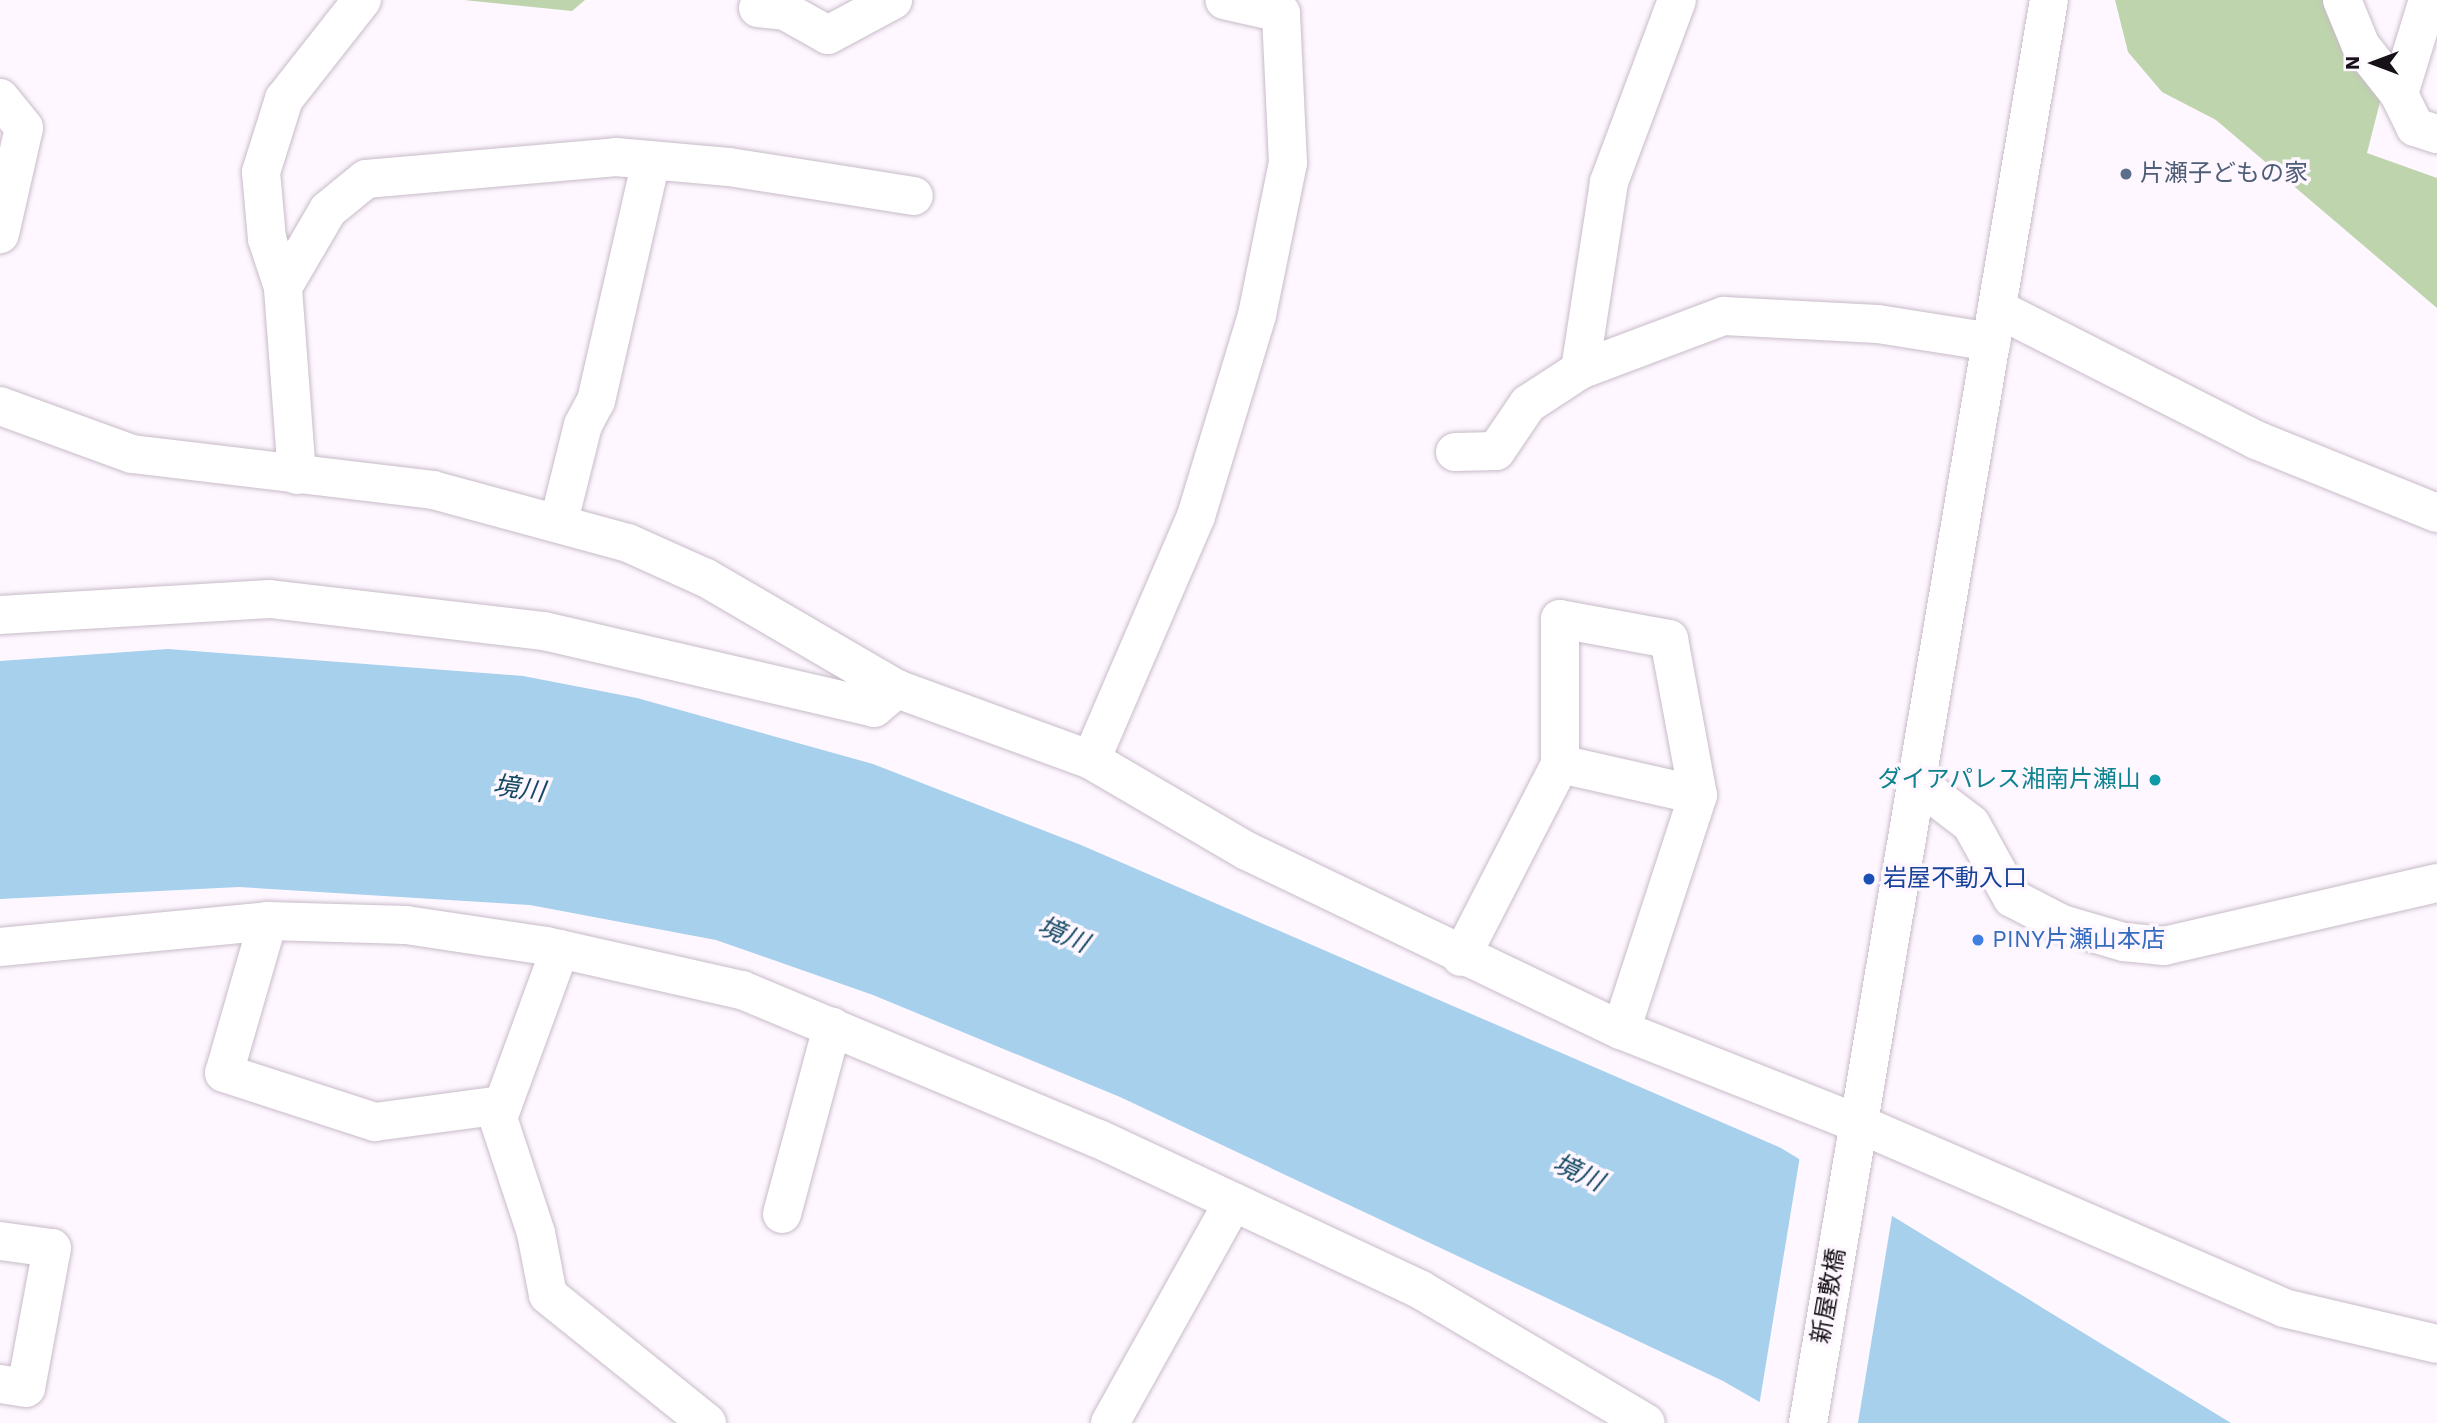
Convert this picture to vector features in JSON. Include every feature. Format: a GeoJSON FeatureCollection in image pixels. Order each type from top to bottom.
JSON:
{"type":"FeatureCollection","features":[{"type":"Feature","properties":{"kind":"street"},"geometry":{"type":"LineString","coordinates":[[297,475],[283,287],[260,203],[270,136],[284,99],[362,0]]}},
{"type":"Feature","properties":{"kind":"street"},"geometry":{"type":"LineString","coordinates":[[758,8],[785,11],[828,35],[893,0]]}},
{"type":"Feature","properties":{"kind":"street"},"geometry":{"type":"LineString","coordinates":[[1091,760],[1196,516],[1257,315],[1288,163],[1282,6],[1224,0]]}},
{"type":"Feature","properties":{"kind":"street"},"geometry":{"type":"LineString","coordinates":[[1580,370],[1609,182],[1677,0]]}},
{"type":"Feature","properties":{"kind":"street","name":"新屋敷橋"},"geometry":{"type":"LineString","coordinates":[[1808,1423],[2049,0]]}},
{"type":"Feature","properties":{"kind":"street"},"geometry":{"type":"LineString","coordinates":[[2342,0],[2361,46],[2399,94],[2415,127],[2437,134]]}},
{"type":"Feature","properties":{"kind":"street"},"geometry":{"type":"LineString","coordinates":[[2399,94],[2428,0]]}},
{"type":"Feature","properties":{"kind":"street"},"geometry":{"type":"LineString","coordinates":[[0,98],[24,128],[0,234]]}},
{"type":"Feature","properties":{"kind":"street"},"geometry":{"type":"LineString","coordinates":[[283,287],[328,210],[366,179],[580,159],[651,161],[914,196]]}},
{"type":"Feature","properties":{"kind":"street"},"geometry":{"type":"LineString","coordinates":[[559,521],[583,425],[596,401],[651,161]]}},
{"type":"Feature","properties":{"kind":"street"},"geometry":{"type":"LineString","coordinates":[[1455,452],[1496,451],[1528,404],[1580,370],[1724,316],[1878,324],[1995,325],[2256,440],[2437,513]]}},
{"type":"Feature","properties":{"kind":"street"},"geometry":{"type":"LineString","coordinates":[[0,406],[132,454],[433,490],[559,521],[706,578],[897,689],[1091,760],[1247,851],[1461,957],[1621,1030],[1857,1123],[2284,1308],[2437,1344]]}},
{"type":"Feature","properties":{"kind":"street"},"geometry":{"type":"LineString","coordinates":[[0,615],[270,598],[544,631],[874,708],[897,689]]}},
{"type":"Feature","properties":{"kind":"street"},"geometry":{"type":"LineString","coordinates":[[1461,957],[1560,764],[1560,620],[1669,639],[1698,795],[1621,1030]]}},
{"type":"Feature","properties":{"kind":"street"},"geometry":{"type":"LineString","coordinates":[[1560,764],[1698,795]]}},
{"type":"Feature","properties":{"kind":"street"},"geometry":{"type":"LineString","coordinates":[[1916,782],[1971,824],[2012,898],[2062,924],[2124,942],[2164,946],[2437,883]]}},
{"type":"Feature","properties":{"kind":"street"},"geometry":{"type":"LineString","coordinates":[[268,920],[224,1073],[375,1122],[503,1105]]}},
{"type":"Feature","properties":{"kind":"street"},"geometry":{"type":"LineString","coordinates":[[0,947],[268,920],[406,925],[560,949],[742,990],[1233,1202],[1421,1290],[1646,1423]]}},
{"type":"Feature","properties":{"kind":"street"},"geometry":{"type":"LineString","coordinates":[[560,949],[498,1118],[533,1221],[548,1295],[707,1423]]}},
{"type":"Feature","properties":{"kind":"street"},"geometry":{"type":"LineString","coordinates":[[782,1214],[832,1027]]}},
{"type":"Feature","properties":{"kind":"street"},"geometry":{"type":"LineString","coordinates":[[1110,1423],[1233,1202]]}},
{"type":"Feature","properties":{"kind":"street"},"geometry":{"type":"LineString","coordinates":[[0,1241],[52,1248],[26,1388],[0,1384]]}},
{"type":"Feature","properties":{"kind":"green space"},"geometry":{"type":"Polygon","coordinates":[[[464,0],[585,0],[572,11],[464,0]]]}},
{"type":"Feature","properties":{"kind":"green space"},"geometry":{"type":"Polygon","coordinates":[[[2115,0],[2327,0],[2381,98],[2367,153],[2437,178],[2437,308],[2216,120],[2162,92],[2128,52],[2115,0]]]}},
{"type":"Feature","properties":{"kind":"water","name":"境川"},"geometry":{"type":"Polygon","coordinates":[[[168,649],[523,676],[637,698],[873,764],[1081,845],[1781,1148],[2231,1423],[1796,1423],[1723,1381],[1120,1097],[873,995],[716,940],[530,905],[239,887],[0,899],[0,661],[168,649]]]}},
{"type":"Feature","properties":{"kind":"pier"},"geometry":{"type":"Polygon","coordinates":[[[1800,1156],[1893,1210],[1858,1423],[1790,1423],[1759,1406],[1800,1156]]]}},
{"type":"Feature","properties":{"kind":"place","name":"片瀬子どもの家"},"geometry":{"type":"Point","coordinates":[2126,174]}},
{"type":"Feature","properties":{"kind":"place","name":"ダイアパレス湘南片瀬山"},"geometry":{"type":"Point","coordinates":[2155,780]}},
{"type":"Feature","properties":{"kind":"place","name":"岩屋不動入口"},"geometry":{"type":"Point","coordinates":[1869,879]}},
{"type":"Feature","properties":{"kind":"place","name":"PINY片瀬山本店"},"geometry":{"type":"Point","coordinates":[1978,940]}}]}
